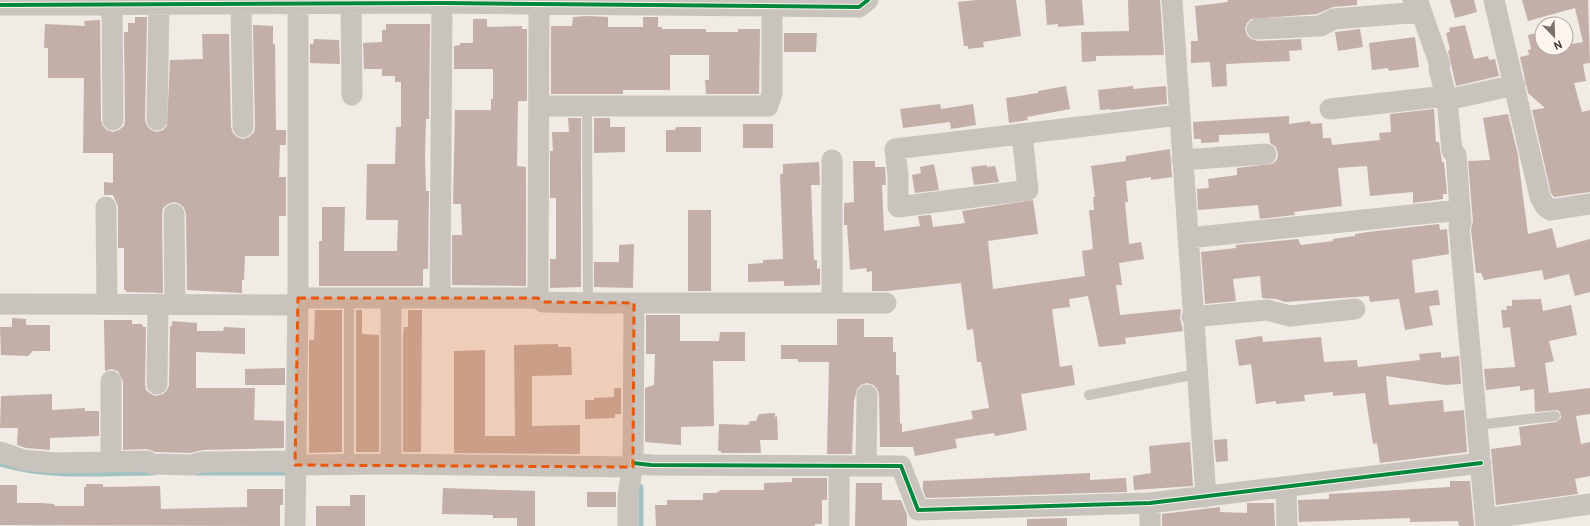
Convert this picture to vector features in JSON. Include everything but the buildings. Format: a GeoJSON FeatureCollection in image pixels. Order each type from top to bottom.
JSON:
{"type":"FeatureCollection","features":[{"type":"Feature","properties":{"kind":"street"},"geometry":{"type":"LineString","coordinates":[[11,3],[159,2],[241,5],[298,2],[512,2],[539,4],[706,2],[772,5],[802,3],[859,6],[868,0]]}},
{"type":"Feature","properties":{"kind":"street"},"geometry":{"type":"LineString","coordinates":[[1172,0],[1192,318],[1206,497]]}},
{"type":"Feature","properties":{"kind":"street"},"geometry":{"type":"LineString","coordinates":[[1494,0],[1540,197],[1545,206],[1550,210],[1590,204]]}},
{"type":"Feature","properties":{"kind":"street"},"geometry":{"type":"LineString","coordinates":[[157,120],[157,36],[159,2]]}},
{"type":"Feature","properties":{"kind":"street"},"geometry":{"type":"LineString","coordinates":[[295,526],[298,301],[298,2]]}},
{"type":"Feature","properties":{"kind":"street"},"geometry":{"type":"LineString","coordinates":[[440,298],[442,2]]}},
{"type":"Feature","properties":{"kind":"street"},"geometry":{"type":"LineString","coordinates":[[110,3],[113,120]]}},
{"type":"Feature","properties":{"kind":"street"},"geometry":{"type":"LineString","coordinates":[[352,3],[352,95]]}},
{"type":"Feature","properties":{"kind":"street"},"geometry":{"type":"LineString","coordinates":[[538,298],[540,106],[539,4]]}},
{"type":"Feature","properties":{"kind":"street"},"geometry":{"type":"LineString","coordinates":[[241,5],[243,127]]}},
{"type":"Feature","properties":{"kind":"street"},"geometry":{"type":"LineString","coordinates":[[540,106],[768,106],[772,93],[772,5]]}},
{"type":"Feature","properties":{"kind":"street"},"geometry":{"type":"LineString","coordinates":[[1256,30],[1320,26],[1334,19],[1417,6],[1440,65],[1439,69],[1446,98],[1452,151],[1456,155],[1462,223],[1459,226],[1486,522],[1590,504]]}},
{"type":"Feature","properties":{"kind":"street"},"geometry":{"type":"LineString","coordinates":[[1330,109],[1446,98],[1515,85]]}},
{"type":"Feature","properties":{"kind":"street"},"geometry":{"type":"LineString","coordinates":[[1022,134],[1028,190],[898,207],[898,176],[895,150],[1022,134],[1179,115]]}},
{"type":"Feature","properties":{"kind":"street"},"geometry":{"type":"LineString","coordinates":[[1182,160],[1266,154]]}},
{"type":"Feature","properties":{"kind":"street"},"geometry":{"type":"LineString","coordinates":[[832,160],[832,303]]}},
{"type":"Feature","properties":{"kind":"street"},"geometry":{"type":"LineString","coordinates":[[106,207],[107,304]]}},
{"type":"Feature","properties":{"kind":"street"},"geometry":{"type":"LineString","coordinates":[[1188,238],[1460,210]]}},
{"type":"Feature","properties":{"kind":"street"},"geometry":{"type":"LineString","coordinates":[[157,384],[174,214]]}},
{"type":"Feature","properties":{"kind":"street"},"geometry":{"type":"LineString","coordinates":[[0,304],[166,304],[298,301],[349,298],[538,298],[543,302],[588,303],[886,303]]}},
{"type":"Feature","properties":{"kind":"street"},"geometry":{"type":"LineString","coordinates":[[391,298],[391,464]]}},
{"type":"Feature","properties":{"kind":"street"},"geometry":{"type":"LineString","coordinates":[[628,526],[629,493],[633,467],[634,303]]}},
{"type":"Feature","properties":{"kind":"street"},"geometry":{"type":"LineString","coordinates":[[1192,318],[1267,310],[1290,316],[1355,309]]}},
{"type":"Feature","properties":{"kind":"street"},"geometry":{"type":"LineString","coordinates":[[111,381],[111,461]]}},
{"type":"Feature","properties":{"kind":"street"},"geometry":{"type":"LineString","coordinates":[[866,395],[866,466]]}},
{"type":"Feature","properties":{"kind":"street"},"geometry":{"type":"LineString","coordinates":[[0,452],[23,460],[44,462],[147,461],[152,464],[191,464],[203,462],[295,469],[391,464],[633,467],[651,465],[901,466],[918,510],[1150,503],[1286,488],[1480,463]]}},
{"type":"Feature","properties":{"kind":"street"},"geometry":{"type":"LineString","coordinates":[[839,466],[839,526]]}},
{"type":"Feature","properties":{"kind":"street"},"geometry":{"type":"LineString","coordinates":[[1286,488],[1287,526]]}},
{"type":"Feature","properties":{"kind":"street"},"geometry":{"type":"LineString","coordinates":[[914,499],[914,526]]}},
{"type":"Feature","properties":{"kind":"street"},"geometry":{"type":"LineString","coordinates":[[1150,503],[1150,526]]}},
{"type":"Feature","properties":{"kind":"lane"},"geometry":{"type":"LineString","coordinates":[[587,106],[588,303]]}},
{"type":"Feature","properties":{"kind":"lane"},"geometry":{"type":"LineString","coordinates":[[349,298],[349,465]]}},
{"type":"Feature","properties":{"kind":"lane"},"geometry":{"type":"LineString","coordinates":[[1088,395],[1197,374]]}},
{"type":"Feature","properties":{"kind":"lane"},"geometry":{"type":"LineString","coordinates":[[1477,425],[1555,416]]}},
{"type":"Feature","properties":{"kind":"highlighted area"},"geometry":{"type":"Polygon","coordinates":[[[298,298],[538,298],[543,302],[634,303],[633,467],[295,465],[298,298]]]}},
{"type":"Feature","properties":{"kind":"waterway"},"geometry":{"type":"LineString","coordinates":[[0,464],[38,472],[76,474],[154,473]]}},
{"type":"Feature","properties":{"kind":"waterway"},"geometry":{"type":"LineString","coordinates":[[196,473],[292,473]]}},
{"type":"Feature","properties":{"kind":"waterway"},"geometry":{"type":"LineString","coordinates":[[634,483],[641,487],[641,526]]}},
{"type":"Feature","properties":{"kind":"cycle path"},"geometry":{"type":"LineString","coordinates":[[0,5],[442,3],[859,7],[868,0]]}},
{"type":"Feature","properties":{"kind":"cycle path"},"geometry":{"type":"LineString","coordinates":[[633,463],[651,465],[901,466],[918,510],[1150,503],[1481,463]]}}]}
